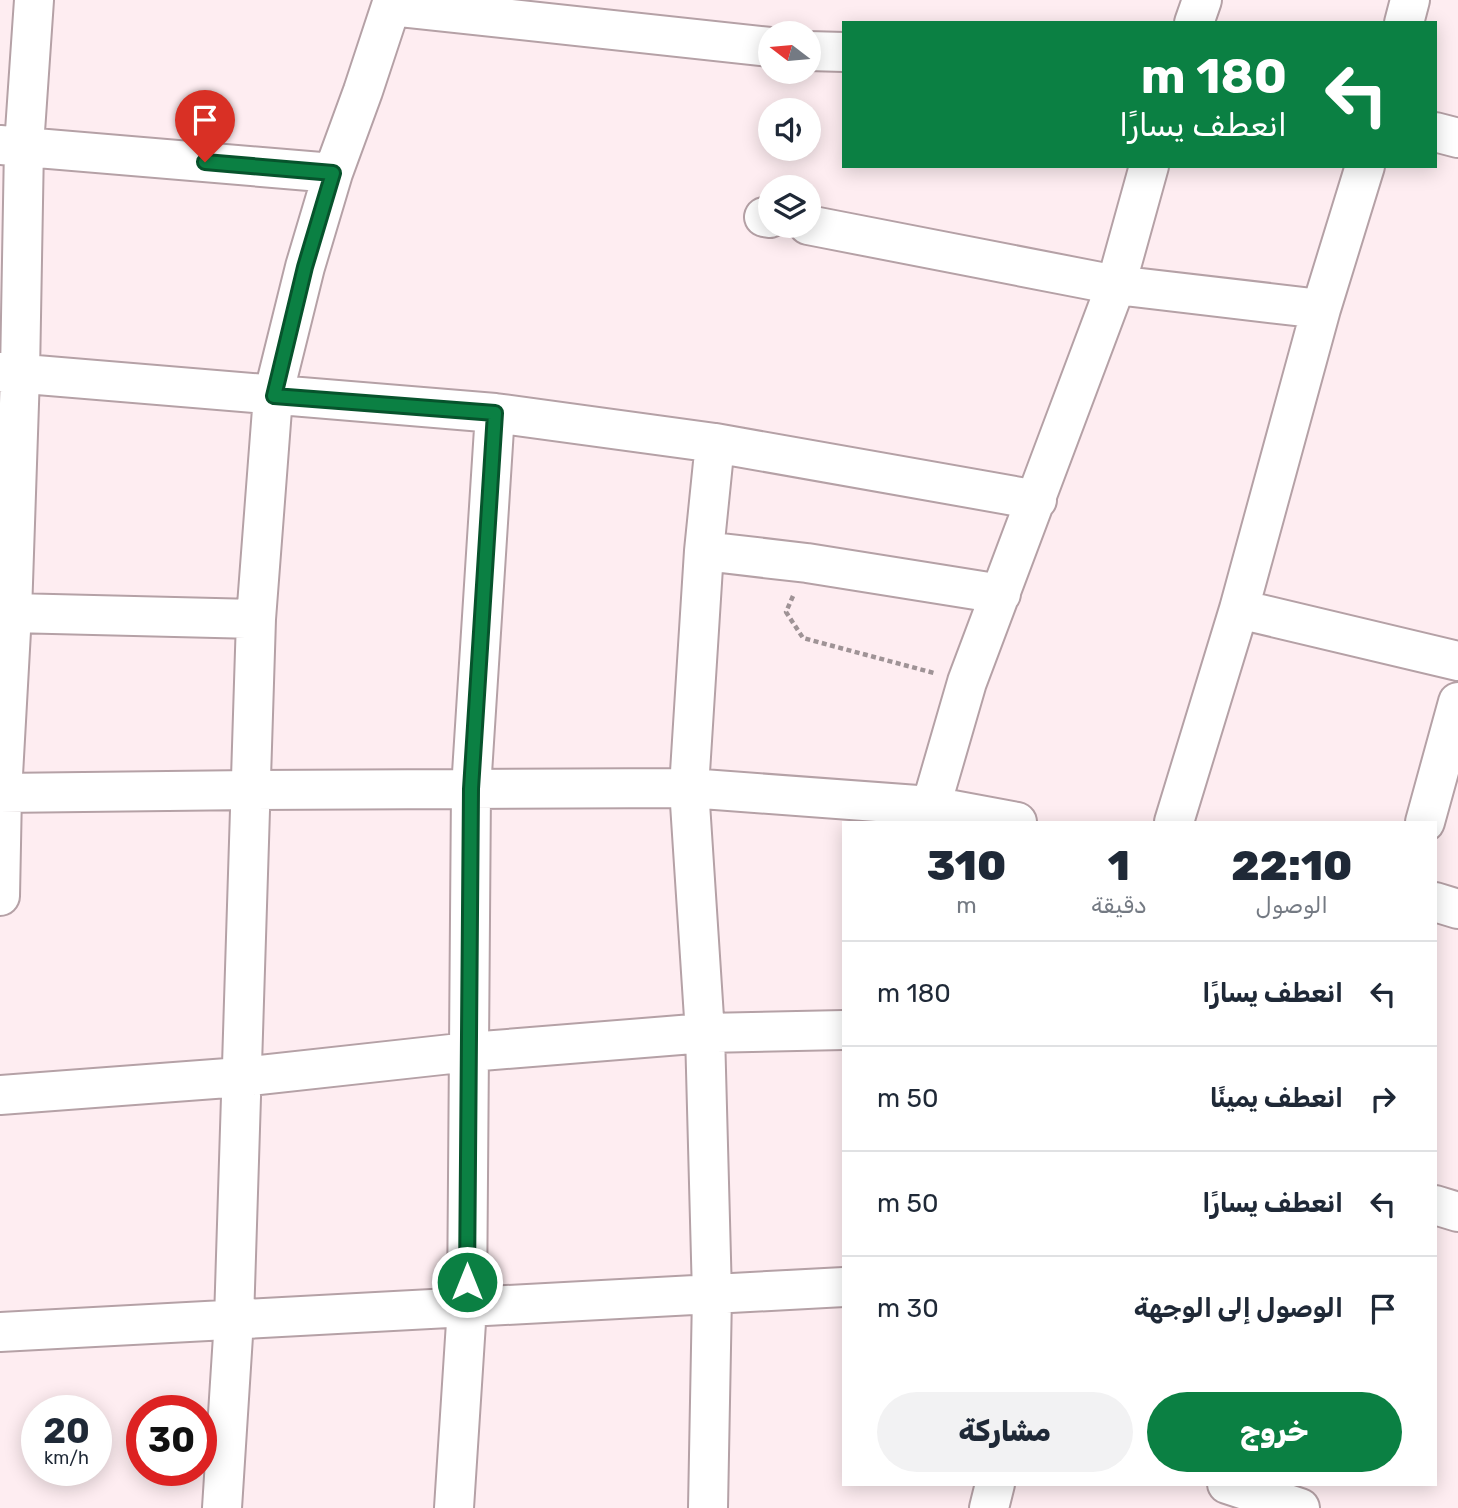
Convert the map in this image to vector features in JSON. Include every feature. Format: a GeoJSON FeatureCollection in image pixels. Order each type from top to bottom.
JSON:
{"type":"FeatureCollection","features":[{"type":"Feature","properties":{"kind":"street"},"geometry":{"type":"LineString","coordinates":[[0,896],[1,793],[12,613],[12,146],[34,0]]}},
{"type":"Feature","properties":{"kind":"street"},"geometry":{"type":"LineString","coordinates":[[1195,21],[1202,0]]}},
{"type":"Feature","properties":{"kind":"street"},"geometry":{"type":"LineString","coordinates":[[1405,21],[1410,0]]}},
{"type":"Feature","properties":{"kind":"street"},"geometry":{"type":"LineString","coordinates":[[222,1508],[234,1320],[256,619],[274,396],[305,267],[333,173],[392,3],[758,46]]}},
{"type":"Feature","properties":{"kind":"street"},"geometry":{"type":"LineString","coordinates":[[821,51],[842,52]]}},
{"type":"Feature","properties":{"kind":"street"},"geometry":{"type":"LineString","coordinates":[[1437,133],[1458,138]]}},
{"type":"Feature","properties":{"kind":"street"},"geometry":{"type":"LineString","coordinates":[[12,146],[333,173]]}},
{"type":"Feature","properties":{"kind":"street"},"geometry":{"type":"LineString","coordinates":[[930,814],[967,682],[1116,285],[1148,168]]}},
{"type":"Feature","properties":{"kind":"street"},"geometry":{"type":"LineString","coordinates":[[1184,820],[1321,309],[1363,168]]}},
{"type":"Feature","properties":{"kind":"street"},"geometry":{"type":"LineString","coordinates":[[821,228],[1116,285],[1321,309]]}},
{"type":"Feature","properties":{"kind":"street"},"geometry":{"type":"LineString","coordinates":[[10,373],[495,413],[715,443],[1037,500]]}},
{"type":"Feature","properties":{"kind":"street"},"geometry":{"type":"LineString","coordinates":[[454,1508],[467,1307],[471,789],[495,413]]}},
{"type":"Feature","properties":{"kind":"street"},"geometry":{"type":"LineString","coordinates":[[708,1508],[712,1295],[705,1033],[689,788],[704,551],[715,443]]}},
{"type":"Feature","properties":{"kind":"street"},"geometry":{"type":"LineString","coordinates":[[704,551],[807,563],[1001,594]]}},
{"type":"Feature","properties":{"kind":"street"},"geometry":{"type":"LineString","coordinates":[[1239,609],[1458,661]]}},
{"type":"Feature","properties":{"kind":"street"},"geometry":{"type":"LineString","coordinates":[[12,613],[256,619]]}},
{"type":"Feature","properties":{"kind":"street"},"geometry":{"type":"LineString","coordinates":[[1425,821],[1458,702]]}},
{"type":"Feature","properties":{"kind":"street"},"geometry":{"type":"LineString","coordinates":[[1,793],[689,788],[1006,821]]}},
{"type":"Feature","properties":{"kind":"street"},"geometry":{"type":"LineString","coordinates":[[1437,903],[1458,909]]}},
{"type":"Feature","properties":{"kind":"street"},"geometry":{"type":"LineString","coordinates":[[0,1096],[242,1077],[469,1052],[705,1033],[842,1030]]}},
{"type":"Feature","properties":{"kind":"street"},"geometry":{"type":"LineString","coordinates":[[1437,1206],[1458,1212]]}},
{"type":"Feature","properties":{"kind":"street"},"geometry":{"type":"LineString","coordinates":[[0,1332],[842,1287]]}},
{"type":"Feature","properties":{"kind":"street"},"geometry":{"type":"LineString","coordinates":[[989,1508],[994,1486]]}},
{"type":"Feature","properties":{"kind":"street"},"geometry":{"type":"LineString","coordinates":[[1233,1486],[1300,1508]]}},
{"type":"Feature","properties":{"kind":"path"},"geometry":{"type":"LineString","coordinates":[[807,563],[786,612],[803,638],[967,682]]}},
{"type":"Feature","properties":{"kind":"route"},"geometry":{"type":"LineString","coordinates":[[205,162],[333,173],[305,267],[274,396],[495,413],[471,789],[467,1282]]}}]}
